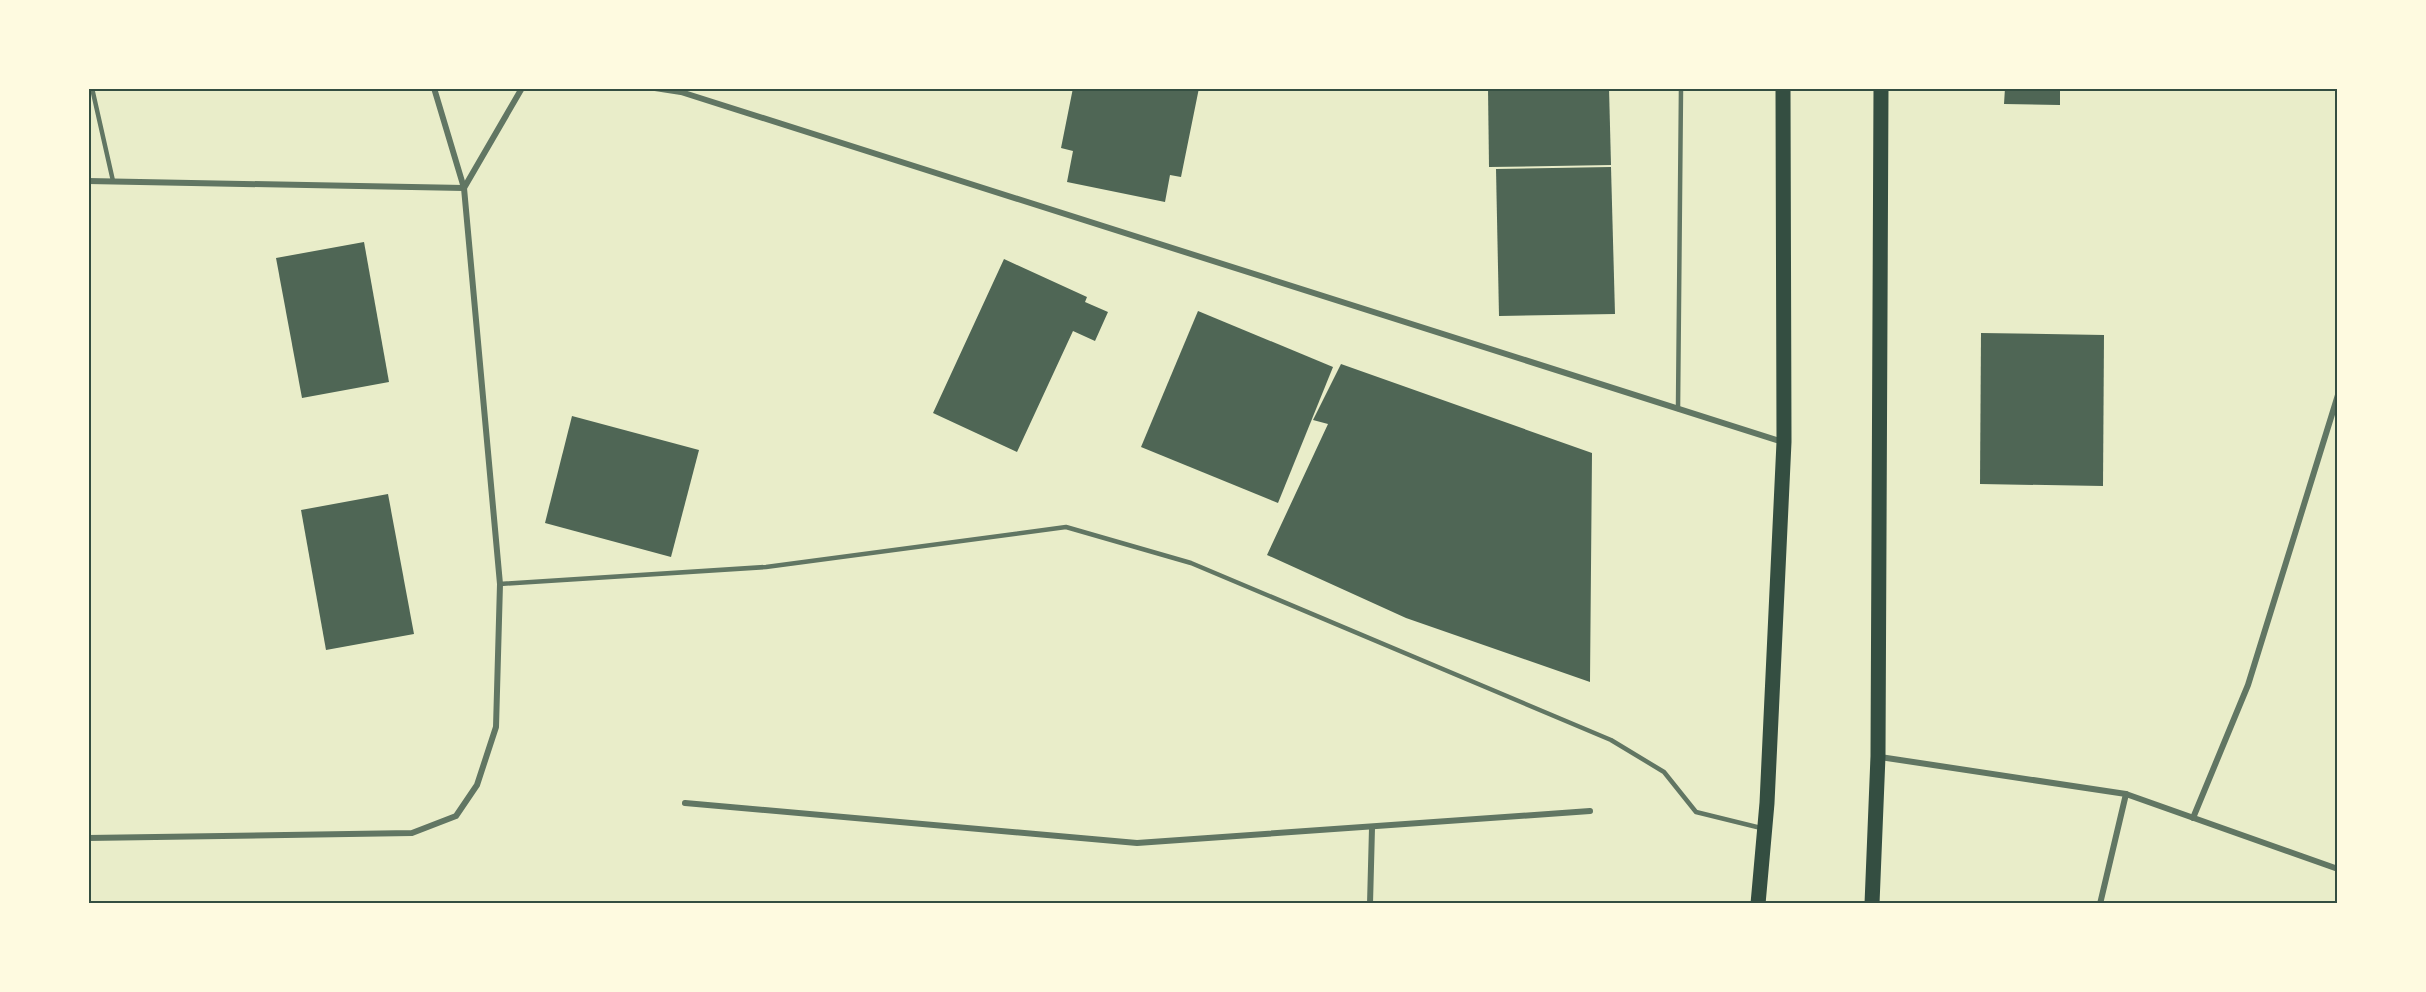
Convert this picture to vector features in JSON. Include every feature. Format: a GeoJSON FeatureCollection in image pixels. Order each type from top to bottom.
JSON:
{"type":"FeatureCollection","features":[{"type":"Feature","properties":{"kind":"main road"},"geometry":{"type":"LineString","coordinates":[[1758,903],[1765,829],[1784,442],[1783,88]]}},
{"type":"Feature","properties":{"kind":"main road"},"geometry":{"type":"LineString","coordinates":[[1872,903],[1878,756],[1881,88]]}},
{"type":"Feature","properties":{"kind":"street"},"geometry":{"type":"LineString","coordinates":[[88,838],[412,833],[456,816],[477,785],[496,727],[500,584],[464,188],[434,88]]}},
{"type":"Feature","properties":{"kind":"street"},"geometry":{"type":"LineString","coordinates":[[464,188],[522,88]]}},
{"type":"Feature","properties":{"kind":"street"},"geometry":{"type":"LineString","coordinates":[[655,88],[681,92],[1784,442]]}},
{"type":"Feature","properties":{"kind":"street"},"geometry":{"type":"LineString","coordinates":[[88,181],[464,188]]}},
{"type":"Feature","properties":{"kind":"street"},"geometry":{"type":"LineString","coordinates":[[2193,818],[2248,686],[2337,395]]}},
{"type":"Feature","properties":{"kind":"street"},"geometry":{"type":"LineString","coordinates":[[1878,756],[2126,794],[2337,869]]}},
{"type":"Feature","properties":{"kind":"street"},"geometry":{"type":"LineString","coordinates":[[2100,903],[2126,794]]}},
{"type":"Feature","properties":{"kind":"street"},"geometry":{"type":"LineString","coordinates":[[685,803],[1137,843],[1590,811]]}},
{"type":"Feature","properties":{"kind":"street"},"geometry":{"type":"LineString","coordinates":[[1370,903],[1372,828]]}},
{"type":"Feature","properties":{"kind":"lane"},"geometry":{"type":"LineString","coordinates":[[92,88],[113,181]]}},
{"type":"Feature","properties":{"kind":"lane"},"geometry":{"type":"LineString","coordinates":[[1678,409],[1681,88]]}},
{"type":"Feature","properties":{"kind":"lane"},"geometry":{"type":"LineString","coordinates":[[500,584],[766,567],[1066,527],[1191,563],[1611,740],[1664,772],[1696,812],[1765,829]]}},
{"type":"Feature","properties":{"kind":"building"},"geometry":{"type":"Polygon","coordinates":[[[1073,88],[1199,88],[1181,177],[1170,175],[1165,202],[1067,182],[1073,151],[1061,148],[1073,88]]]}},
{"type":"Feature","properties":{"kind":"building"},"geometry":{"type":"Polygon","coordinates":[[[1488,88],[1609,88],[1611,165],[1489,167],[1488,88]]]}},
{"type":"Feature","properties":{"kind":"building"},"geometry":{"type":"Polygon","coordinates":[[[2005,88],[2060,88],[2060,105],[2004,104],[2005,88]]]}},
{"type":"Feature","properties":{"kind":"building"},"geometry":{"type":"Polygon","coordinates":[[[1611,167],[1615,314],[1499,316],[1496,169],[1611,167]]]}},
{"type":"Feature","properties":{"kind":"building"},"geometry":{"type":"Polygon","coordinates":[[[364,242],[389,382],[302,398],[276,258],[364,242]]]}},
{"type":"Feature","properties":{"kind":"building"},"geometry":{"type":"Polygon","coordinates":[[[1004,259],[1087,297],[1085,302],[1108,312],[1095,341],[1073,331],[1017,452],[933,413],[1004,259]]]}},
{"type":"Feature","properties":{"kind":"building"},"geometry":{"type":"Polygon","coordinates":[[[1198,311],[1333,367],[1278,503],[1141,447],[1198,311]]]}},
{"type":"Feature","properties":{"kind":"building"},"geometry":{"type":"Polygon","coordinates":[[[1981,333],[2104,335],[2103,486],[1980,484],[1981,333]]]}},
{"type":"Feature","properties":{"kind":"building"},"geometry":{"type":"Polygon","coordinates":[[[1341,364],[1592,453],[1590,682],[1406,618],[1267,555],[1328,424],[1313,420],[1341,364]]]}},
{"type":"Feature","properties":{"kind":"building"},"geometry":{"type":"Polygon","coordinates":[[[572,416],[699,450],[671,557],[545,523],[572,416]]]}},
{"type":"Feature","properties":{"kind":"building"},"geometry":{"type":"Polygon","coordinates":[[[388,494],[414,634],[326,650],[301,510],[388,494]]]}}]}
